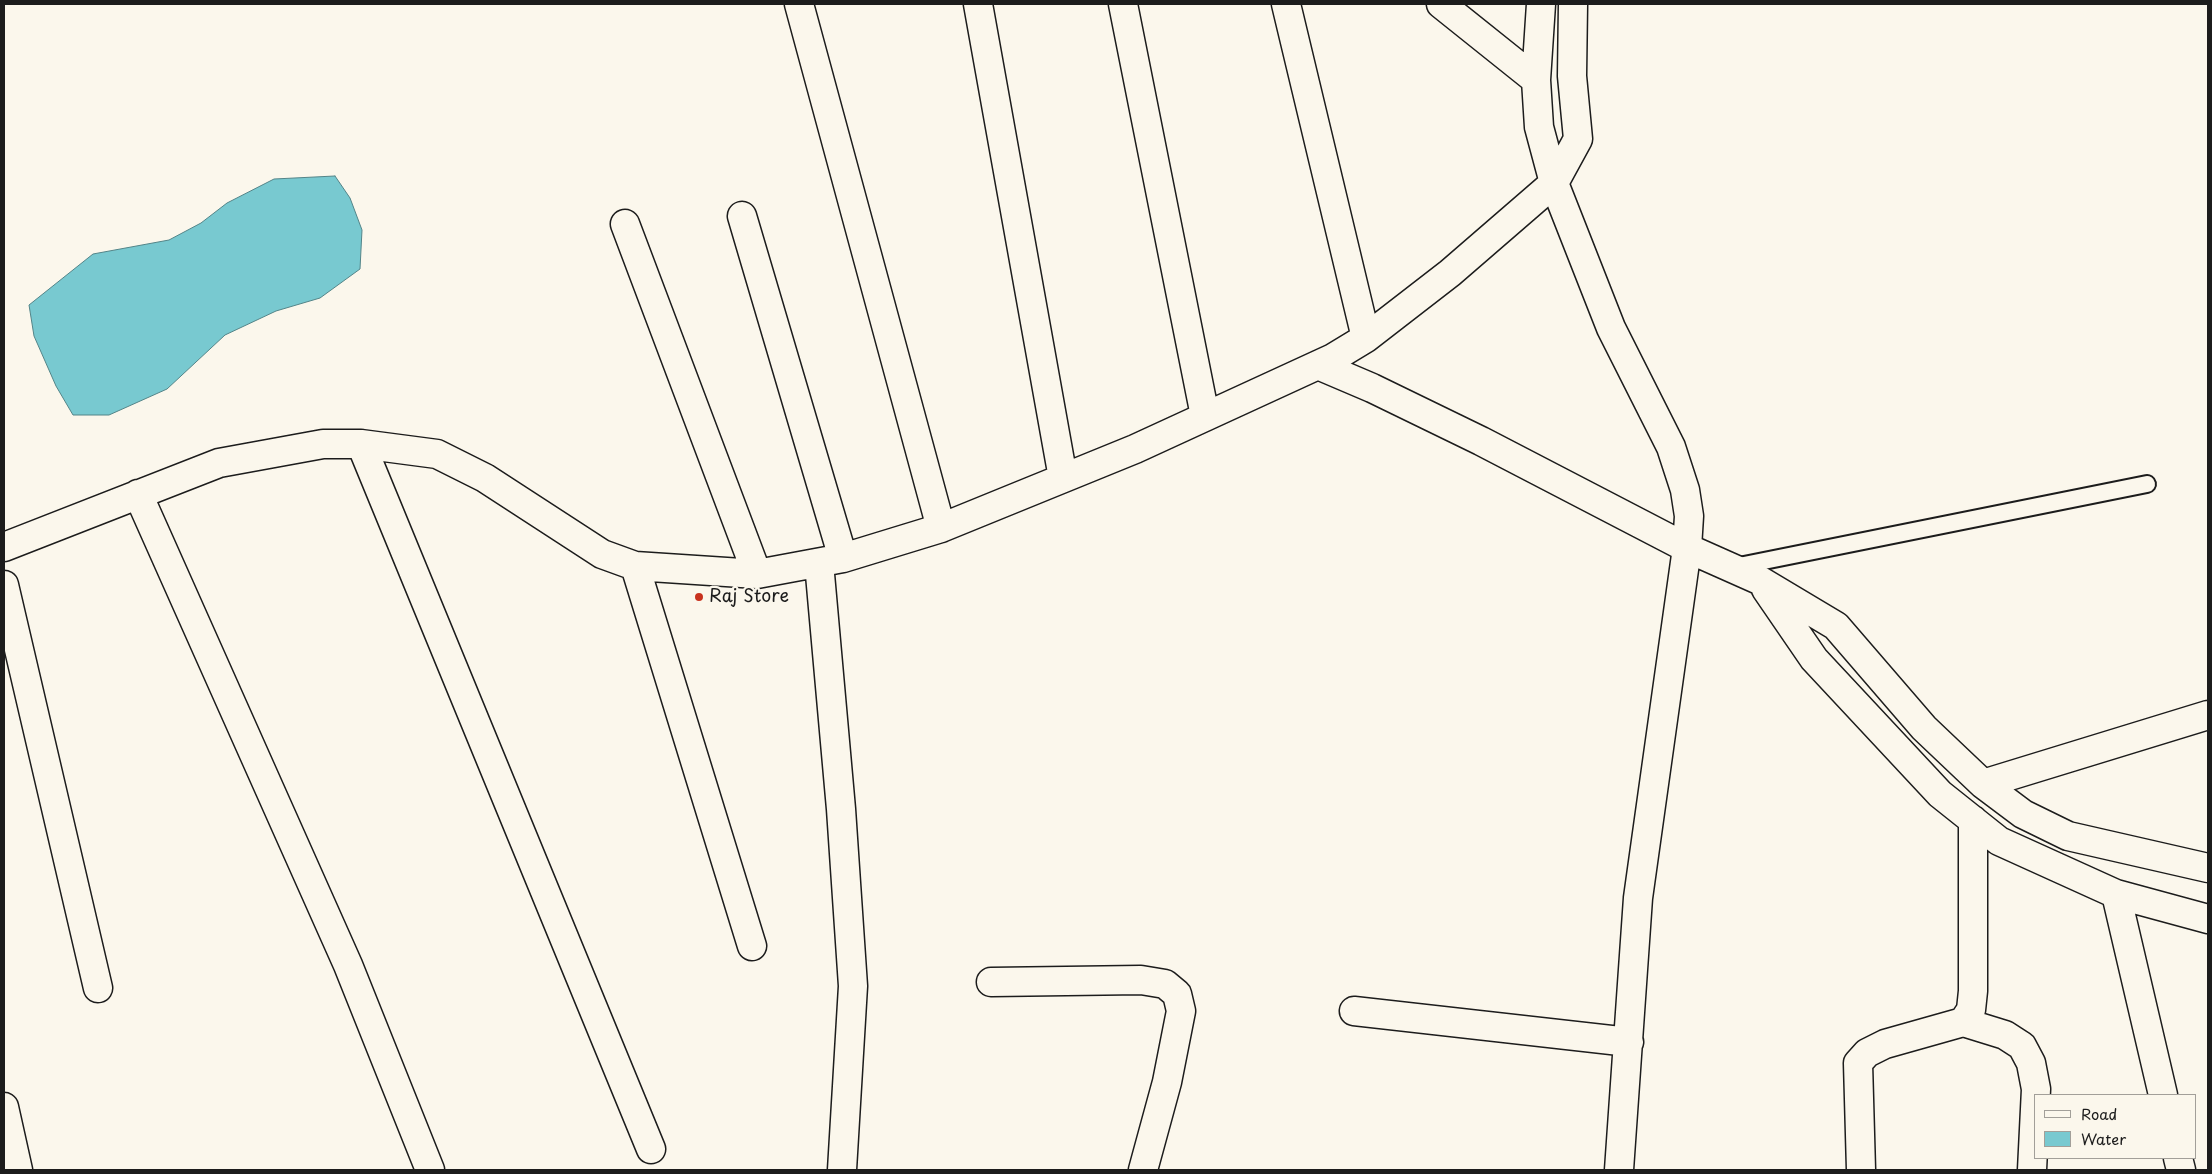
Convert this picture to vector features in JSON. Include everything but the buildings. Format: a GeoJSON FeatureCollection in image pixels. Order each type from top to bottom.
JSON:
{"type":"FeatureCollection","features":[{"type":"Feature","properties":{"kind":"street"},"geometry":{"type":"LineString","coordinates":[[799,4],[941,528]]}},
{"type":"Feature","properties":{"kind":"street"},"geometry":{"type":"LineString","coordinates":[[978,4],[1064,478]]}},
{"type":"Feature","properties":{"kind":"street"},"geometry":{"type":"LineString","coordinates":[[1123,4],[1205,416]]}},
{"type":"Feature","properties":{"kind":"street"},"geometry":{"type":"LineString","coordinates":[[1286,4],[1366,338]]}},
{"type":"Feature","properties":{"kind":"street"},"geometry":{"type":"LineString","coordinates":[[1441,4],[1536,80]]}},
{"type":"Feature","properties":{"kind":"street"},"geometry":{"type":"LineString","coordinates":[[1541,4],[1536,80],[1539,126],[1554,184],[1611,328],[1671,448],[1685,490],[1689,516],[1687,548],[1638,898],[1619,1170]]}},
{"type":"Feature","properties":{"kind":"street"},"geometry":{"type":"LineString","coordinates":[[4,547],[220,463],[323,444],[361,444],[437,454],[485,478],[602,554],[634,566],[757,574],[831,561],[941,528],[1064,478],[1318,365],[1366,338],[1450,273],[1554,184],[1578,139],[1572,76],[1573,4]]}},
{"type":"Feature","properties":{"kind":"street"},"geometry":{"type":"LineString","coordinates":[[742,216],[831,561],[841,809],[853,986],[842,1170]]}},
{"type":"Feature","properties":{"kind":"street"},"geometry":{"type":"LineString","coordinates":[[625,224],[757,574]]}},
{"type":"Feature","properties":{"kind":"street"},"geometry":{"type":"LineString","coordinates":[[1318,365],[1372,388],[1481,441],[1687,548],[1759,580],[1836,626],[1924,728],[1983,784],[2023,814],[2068,836],[2208,868]]}},
{"type":"Feature","properties":{"kind":"street"},"geometry":{"type":"LineString","coordinates":[[361,444],[651,1149]]}},
{"type":"Feature","properties":{"kind":"street"},"geometry":{"type":"LineString","coordinates":[[138,494],[348,965],[430,1170]]}},
{"type":"Feature","properties":{"kind":"street"},"geometry":{"type":"LineString","coordinates":[[634,566],[752,946]]}},
{"type":"Feature","properties":{"kind":"street"},"geometry":{"type":"LineString","coordinates":[[1759,580],[1814,659],[1940,794],[1999,841],[2116,894],[2208,919]]}},
{"type":"Feature","properties":{"kind":"street"},"geometry":{"type":"LineString","coordinates":[[4,585],[98,988]]}},
{"type":"Feature","properties":{"kind":"street"},"geometry":{"type":"LineString","coordinates":[[1983,784],[2208,715]]}},
{"type":"Feature","properties":{"kind":"street"},"geometry":{"type":"LineString","coordinates":[[1963,1022],[1971,1010],[1973,991],[1973,820]]}},
{"type":"Feature","properties":{"kind":"street"},"geometry":{"type":"LineString","coordinates":[[2179,862],[2208,846]]}},
{"type":"Feature","properties":{"kind":"street"},"geometry":{"type":"LineString","coordinates":[[2116,894],[2163,1094]]}},
{"type":"Feature","properties":{"kind":"street"},"geometry":{"type":"LineString","coordinates":[[991,982],[1141,980],[1165,984],[1177,994],[1181,1010],[1167,1082],[1143,1170]]}},
{"type":"Feature","properties":{"kind":"street"},"geometry":{"type":"LineString","coordinates":[[1354,1011],[1628,1042]]}},
{"type":"Feature","properties":{"kind":"street"},"geometry":{"type":"LineString","coordinates":[[1861,1170],[1858,1063],[1867,1052],[1885,1044],[1963,1022],[2005,1035],[2022,1046],[2031,1063],[2036,1094]]}},
{"type":"Feature","properties":{"kind":"street"},"geometry":{"type":"LineString","coordinates":[[4,1107],[18,1170]]}},
{"type":"Feature","properties":{"kind":"street"},"geometry":{"type":"LineString","coordinates":[[2032,1170],[2034,1130]]}},
{"type":"Feature","properties":{"kind":"lane"},"geometry":{"type":"LineString","coordinates":[[1731,568],[2147,484]]}},
{"type":"Feature","properties":{"kind":"water"},"geometry":{"type":"Polygon","coordinates":[[[335,176],[350,198],[362,230],[360,269],[320,298],[276,311],[225,335],[167,389],[109,415],[73,415],[56,386],[34,336],[29,305],[93,254],[169,240],[201,223],[227,203],[274,179],[335,176]]]}},
{"type":"Feature","properties":{"kind":"place","name":"Raj Store"},"geometry":{"type":"Point","coordinates":[699,597]}}]}
